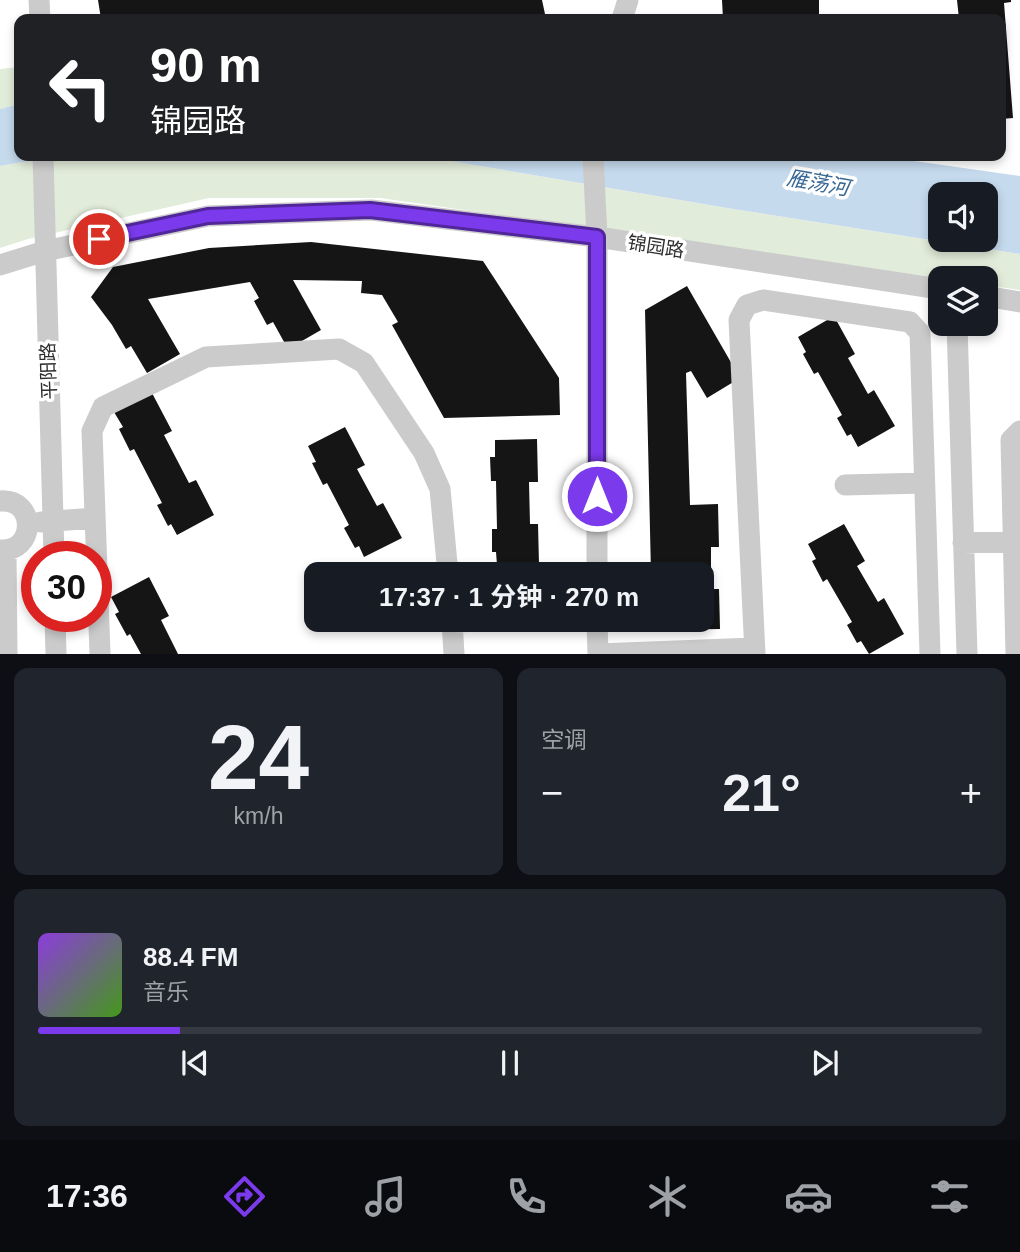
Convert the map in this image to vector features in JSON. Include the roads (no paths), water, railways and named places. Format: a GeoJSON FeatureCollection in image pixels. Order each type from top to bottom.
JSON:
{"type":"FeatureCollection","features":[{"type":"Feature","properties":{"kind":"street","name":"平阳路"},"geometry":{"type":"LineString","coordinates":[[43,161],[54,541]]}},
{"type":"Feature","properties":{"kind":"street"},"geometry":{"type":"LineString","coordinates":[[593,161],[597,237],[597,562]]}},
{"type":"Feature","properties":{"kind":"street","name":"锦园路"},"geometry":{"type":"LineString","coordinates":[[0,265],[45,251],[208,216],[370,210],[597,237],[928,287]]}},
{"type":"Feature","properties":{"kind":"street"},"geometry":{"type":"LineString","coordinates":[[998,298],[1020,302]]}},
{"type":"Feature","properties":{"kind":"street"},"geometry":{"type":"LineString","coordinates":[[597,632],[597,653],[755,651],[739,320],[747,305],[763,300],[910,322],[920,333],[930,653]]}},
{"type":"Feature","properties":{"kind":"street"},"geometry":{"type":"LineString","coordinates":[[957,336],[967,653]]}},
{"type":"Feature","properties":{"kind":"street"},"geometry":{"type":"LineString","coordinates":[[100,653],[92,431],[103,407],[206,357],[339,349],[364,363],[424,453],[440,489],[447,562]]}},
{"type":"Feature","properties":{"kind":"street"},"geometry":{"type":"LineString","coordinates":[[1016,653],[1016,489],[1011,440],[1020,431]]}},
{"type":"Feature","properties":{"kind":"street"},"geometry":{"type":"LineString","coordinates":[[845,485],[924,483]]}},
{"type":"Feature","properties":{"kind":"street"},"geometry":{"type":"LineString","coordinates":[[2,495],[21,508],[29,522],[25,538],[20,544],[3,550],[7,653]]}},
{"type":"Feature","properties":{"kind":"street"},"geometry":{"type":"LineString","coordinates":[[29,522],[95,519]]}},
{"type":"Feature","properties":{"kind":"street"},"geometry":{"type":"LineString","coordinates":[[963,543],[1017,541]]}},
{"type":"Feature","properties":{"kind":"street"},"geometry":{"type":"LineString","coordinates":[[56,632],[57,653]]}},
{"type":"Feature","properties":{"kind":"street"},"geometry":{"type":"LineString","coordinates":[[453,632],[454,653]]}},
{"type":"Feature","properties":{"kind":"water"},"geometry":{"type":"Polygon","coordinates":[[[14,105],[14,161],[29,161],[0,166],[0,109],[14,105]]]}},
{"type":"Feature","properties":{"kind":"water","name":"雁荡河"},"geometry":{"type":"Polygon","coordinates":[[[450,161],[914,161],[1020,176],[1020,254],[998,251],[998,182],[928,182],[928,240],[450,161]]]}}]}
